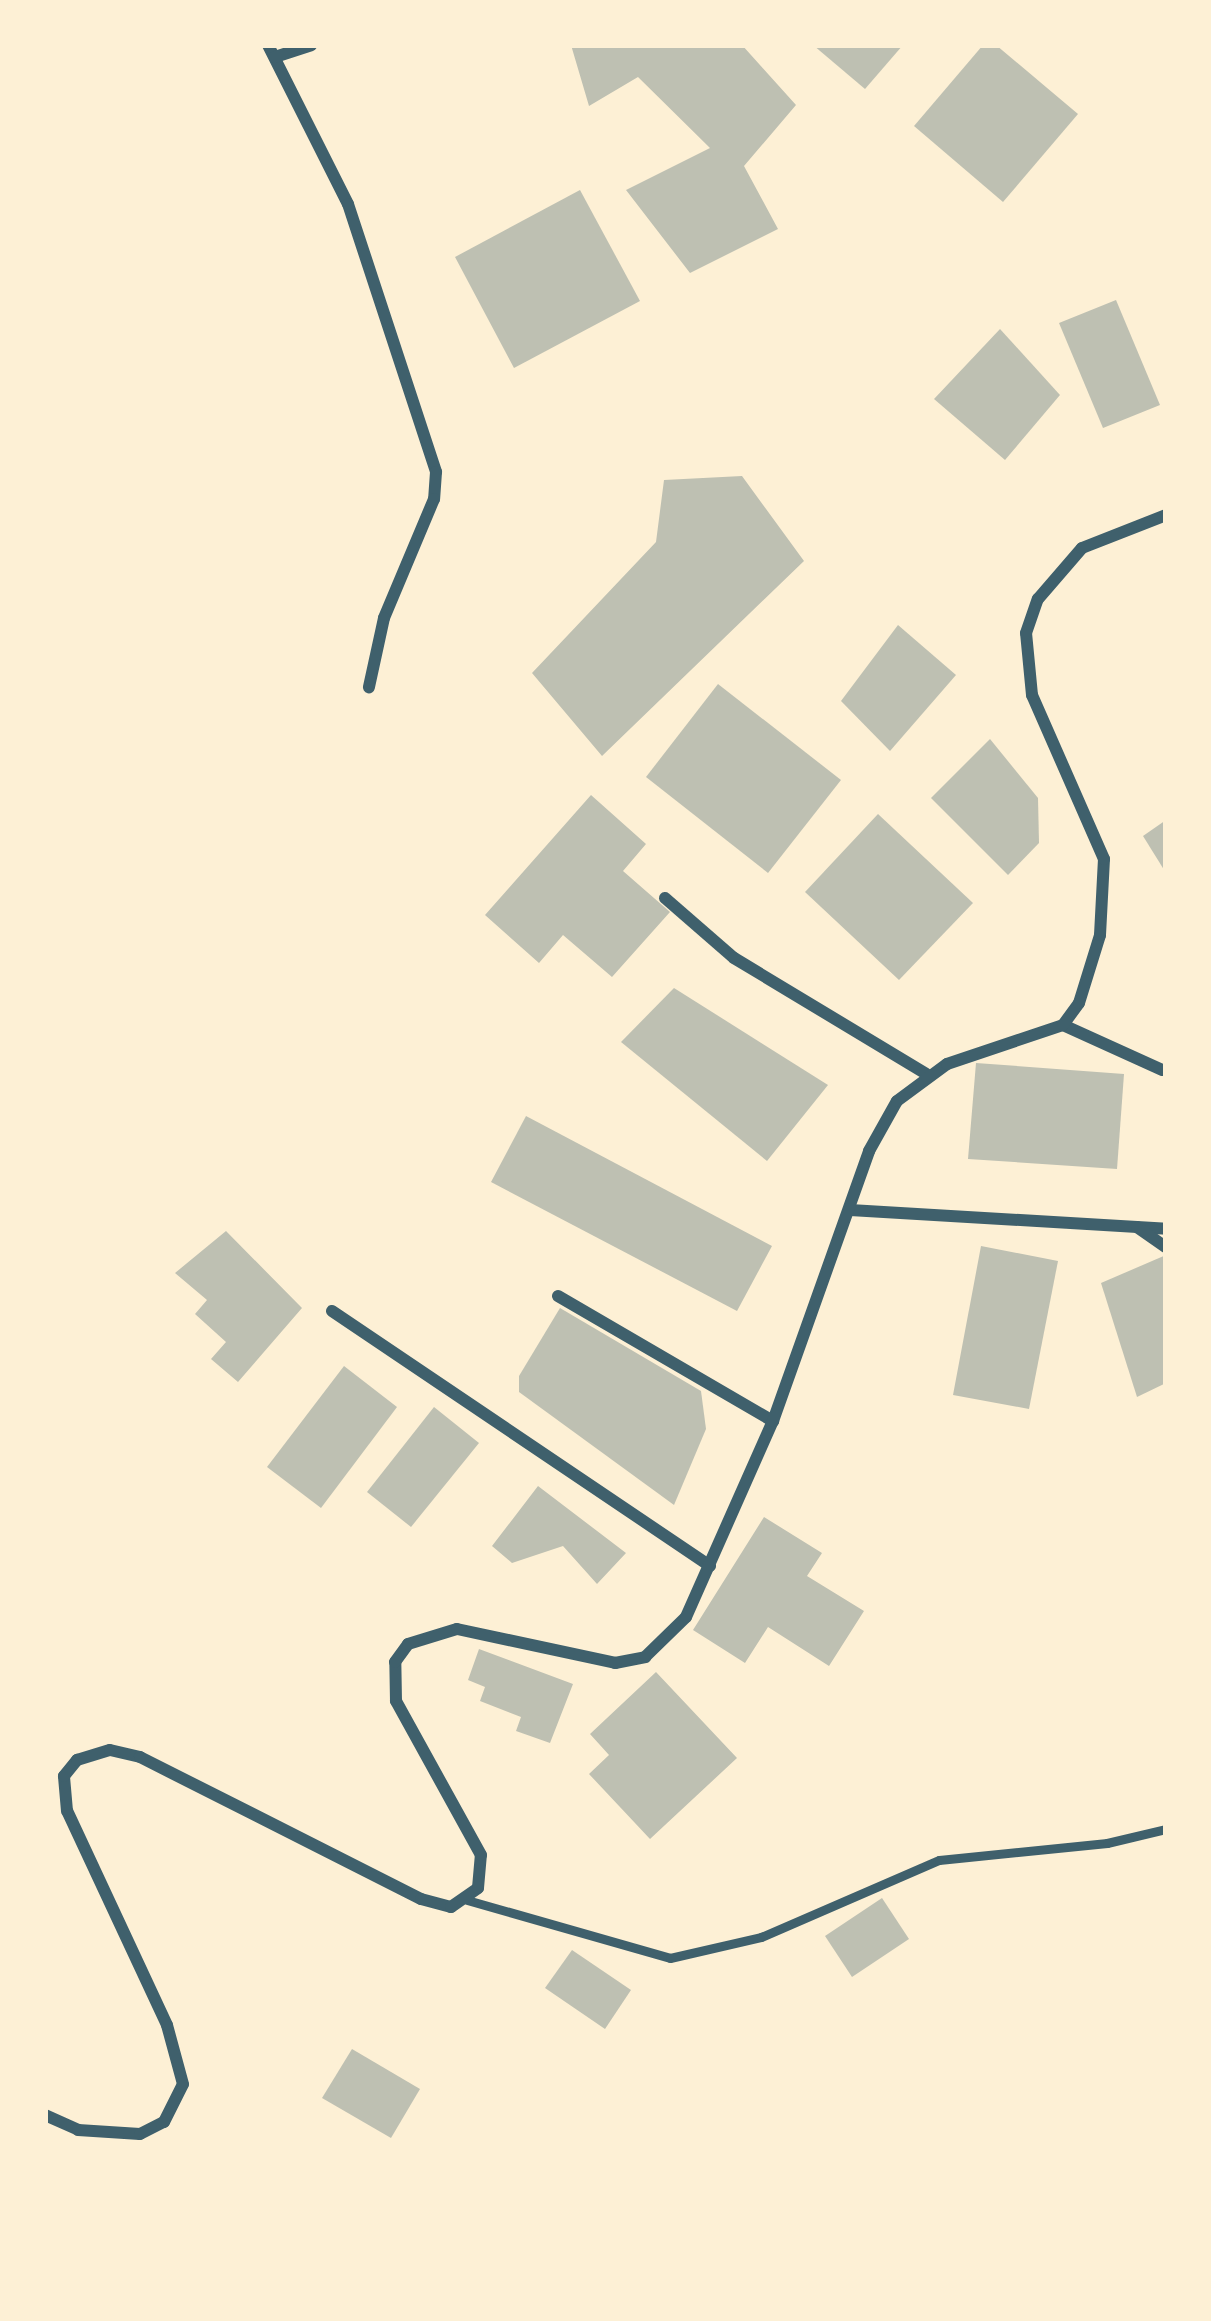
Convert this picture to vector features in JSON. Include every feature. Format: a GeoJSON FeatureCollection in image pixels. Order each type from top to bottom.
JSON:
{"type":"FeatureCollection","features":[{"type":"Feature","properties":{"kind":"street"},"geometry":{"type":"LineString","coordinates":[[311,45],[271,51],[349,204],[436,472],[434,500],[384,618],[370,687]]}},
{"type":"Feature","properties":{"kind":"street"},"geometry":{"type":"LineString","coordinates":[[45,2115],[95,2133],[140,2134],[164,2122],[183,2084],[166,2025],[67,1811],[64,1776],[91,1751],[140,1757],[436,1906],[467,1900],[484,1872],[481,1855],[395,1701],[395,1662],[408,1644],[457,1629],[615,1663],[645,1658],[686,1617],[773,1421],[884,1123],[926,1075],[1063,1025],[1092,970],[1104,859],[1032,695],[1026,633],[1038,598],[1082,548],[1166,515]]}},
{"type":"Feature","properties":{"kind":"street"},"geometry":{"type":"LineString","coordinates":[[665,898],[734,958],[926,1075]]}},
{"type":"Feature","properties":{"kind":"street"},"geometry":{"type":"LineString","coordinates":[[1063,1025],[1162,1070]]}},
{"type":"Feature","properties":{"kind":"street"},"geometry":{"type":"LineString","coordinates":[[850,1210],[1131,1222],[1166,1229]]}},
{"type":"Feature","properties":{"kind":"street"},"geometry":{"type":"LineString","coordinates":[[1131,1222],[1166,1247]]}},
{"type":"Feature","properties":{"kind":"street"},"geometry":{"type":"LineString","coordinates":[[558,1296],[773,1421]]}},
{"type":"Feature","properties":{"kind":"street"},"geometry":{"type":"LineString","coordinates":[[332,1311],[710,1566]]}},
{"type":"Feature","properties":{"kind":"lane"},"geometry":{"type":"LineString","coordinates":[[467,1900],[670,1958],[761,1937],[939,1860],[1107,1843],[1166,1828]]}},
{"type":"Feature","properties":{"kind":"building"},"geometry":{"type":"Polygon","coordinates":[[[571,45],[742,45],[796,105],[744,166],[778,229],[690,273],[626,190],[710,148],[638,77],[589,106],[571,45]]]}},
{"type":"Feature","properties":{"kind":"building"},"geometry":{"type":"Polygon","coordinates":[[[813,45],[903,45],[865,89],[813,45]]]}},
{"type":"Feature","properties":{"kind":"building"},"geometry":{"type":"Polygon","coordinates":[[[983,45],[996,45],[1078,114],[1003,202],[914,126],[983,45]]]}},
{"type":"Feature","properties":{"kind":"building"},"geometry":{"type":"Polygon","coordinates":[[[580,190],[640,301],[514,368],[455,257],[580,190]]]}},
{"type":"Feature","properties":{"kind":"building"},"geometry":{"type":"Polygon","coordinates":[[[1116,300],[1160,405],[1103,428],[1059,323],[1116,300]]]}},
{"type":"Feature","properties":{"kind":"building"},"geometry":{"type":"Polygon","coordinates":[[[1000,329],[1060,395],[1005,460],[934,399],[1000,329]]]}},
{"type":"Feature","properties":{"kind":"building"},"geometry":{"type":"Polygon","coordinates":[[[742,476],[804,561],[602,756],[532,673],[656,542],[664,480],[742,476]]]}},
{"type":"Feature","properties":{"kind":"building"},"geometry":{"type":"Polygon","coordinates":[[[898,625],[956,675],[890,751],[841,701],[898,625]]]}},
{"type":"Feature","properties":{"kind":"building"},"geometry":{"type":"Polygon","coordinates":[[[718,684],[841,780],[768,873],[646,777],[718,684]]]}},
{"type":"Feature","properties":{"kind":"building"},"geometry":{"type":"Polygon","coordinates":[[[990,739],[1038,798],[1039,843],[1008,875],[931,798],[990,739]]]}},
{"type":"Feature","properties":{"kind":"building"},"geometry":{"type":"Polygon","coordinates":[[[591,795],[646,844],[623,871],[670,912],[612,977],[563,935],[539,963],[485,915],[591,795]]]}},
{"type":"Feature","properties":{"kind":"building"},"geometry":{"type":"Polygon","coordinates":[[[878,814],[973,903],[899,980],[805,892],[878,814]]]}},
{"type":"Feature","properties":{"kind":"building"},"geometry":{"type":"Polygon","coordinates":[[[1166,820],[1166,873],[1143,836],[1166,820]]]}},
{"type":"Feature","properties":{"kind":"building"},"geometry":{"type":"Polygon","coordinates":[[[674,988],[828,1085],[767,1161],[621,1042],[674,988]]]}},
{"type":"Feature","properties":{"kind":"building"},"geometry":{"type":"Polygon","coordinates":[[[976,1063],[1124,1074],[1117,1169],[968,1159],[976,1063]]]}},
{"type":"Feature","properties":{"kind":"building"},"geometry":{"type":"Polygon","coordinates":[[[526,1116],[772,1246],[737,1311],[491,1182],[526,1116]]]}},
{"type":"Feature","properties":{"kind":"building"},"geometry":{"type":"Polygon","coordinates":[[[226,1231],[302,1308],[238,1382],[211,1359],[226,1342],[195,1314],[207,1300],[175,1273],[226,1231]]]}},
{"type":"Feature","properties":{"kind":"building"},"geometry":{"type":"Polygon","coordinates":[[[981,1246],[1058,1261],[1029,1409],[953,1395],[981,1246]]]}},
{"type":"Feature","properties":{"kind":"building"},"geometry":{"type":"Polygon","coordinates":[[[1166,1255],[1166,1383],[1137,1397],[1101,1283],[1166,1255]]]}},
{"type":"Feature","properties":{"kind":"building"},"geometry":{"type":"Polygon","coordinates":[[[560,1308],[701,1391],[706,1429],[674,1505],[519,1392],[519,1376],[560,1308]]]}},
{"type":"Feature","properties":{"kind":"building"},"geometry":{"type":"Polygon","coordinates":[[[344,1366],[397,1407],[321,1508],[267,1467],[344,1366]]]}},
{"type":"Feature","properties":{"kind":"building"},"geometry":{"type":"Polygon","coordinates":[[[434,1407],[479,1443],[411,1527],[367,1492],[434,1407]]]}},
{"type":"Feature","properties":{"kind":"building"},"geometry":{"type":"Polygon","coordinates":[[[538,1486],[626,1553],[597,1584],[563,1546],[512,1563],[492,1546],[538,1486]]]}},
{"type":"Feature","properties":{"kind":"building"},"geometry":{"type":"Polygon","coordinates":[[[764,1517],[822,1553],[807,1576],[864,1611],[829,1666],[768,1627],[745,1663],[693,1630],[764,1517]]]}},
{"type":"Feature","properties":{"kind":"building"},"geometry":{"type":"Polygon","coordinates":[[[479,1649],[573,1684],[550,1743],[516,1731],[521,1717],[480,1701],[485,1687],[468,1680],[479,1649]]]}},
{"type":"Feature","properties":{"kind":"building"},"geometry":{"type":"Polygon","coordinates":[[[656,1672],[737,1758],[650,1839],[589,1774],[609,1755],[590,1734],[656,1672]]]}},
{"type":"Feature","properties":{"kind":"building"},"geometry":{"type":"Polygon","coordinates":[[[882,1898],[909,1939],[852,1977],[825,1936],[882,1898]]]}},
{"type":"Feature","properties":{"kind":"building"},"geometry":{"type":"Polygon","coordinates":[[[572,1950],[631,1990],[605,2029],[545,1988],[572,1950]]]}},
{"type":"Feature","properties":{"kind":"building"},"geometry":{"type":"Polygon","coordinates":[[[352,2049],[420,2089],[391,2138],[322,2098],[352,2049]]]}}]}
